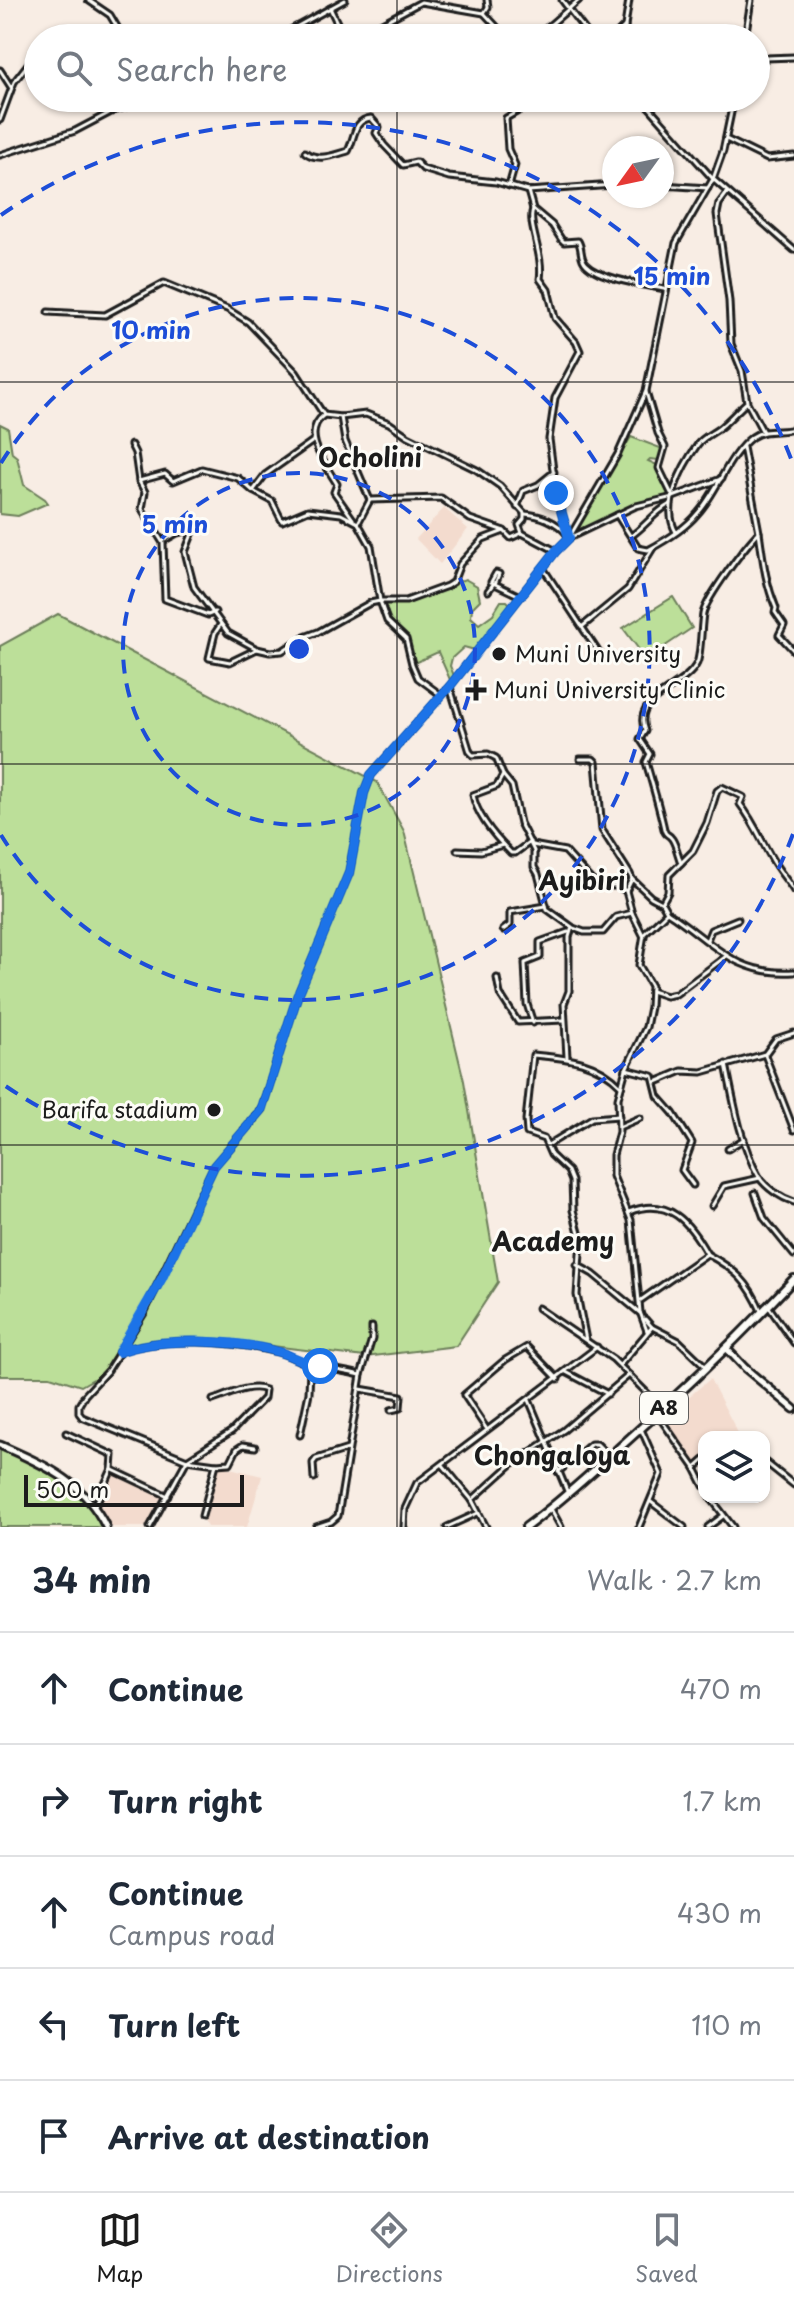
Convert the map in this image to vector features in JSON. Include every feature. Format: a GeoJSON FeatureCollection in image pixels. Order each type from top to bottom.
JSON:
{"type":"FeatureCollection","features":[{"type":"Feature","properties":{"kind":"main road","name":"A8"},"geometry":{"type":"LineString","coordinates":[[526,1527],[569,1495],[660,1412],[727,1349],[794,1279]]}},
{"type":"Feature","properties":{"kind":"main road"},"geometry":{"type":"LineString","coordinates":[[727,1349],[794,1409]]}},
{"type":"Feature","properties":{"kind":"main road"},"geometry":{"type":"LineString","coordinates":[[0,1445],[50,1467],[76,1487],[95,1506],[106,1527]]}},
{"type":"Feature","properties":{"kind":"street"},"geometry":{"type":"LineString","coordinates":[[88,0],[110,15],[115,24]]}},
{"type":"Feature","properties":{"kind":"street"},"geometry":{"type":"LineString","coordinates":[[301,24],[345,0]]}},
{"type":"Feature","properties":{"kind":"street"},"geometry":{"type":"LineString","coordinates":[[484,13],[488,7],[487,0]]}},
{"type":"Feature","properties":{"kind":"street"},"geometry":{"type":"LineString","coordinates":[[562,0],[580,24]]}},
{"type":"Feature","properties":{"kind":"street"},"geometry":{"type":"LineString","coordinates":[[551,24],[579,0]]}},
{"type":"Feature","properties":{"kind":"street"},"geometry":{"type":"LineString","coordinates":[[625,24],[629,0]]}},
{"type":"Feature","properties":{"kind":"street"},"geometry":{"type":"LineString","coordinates":[[747,24],[751,0]]}},
{"type":"Feature","properties":{"kind":"street"},"geometry":{"type":"LineString","coordinates":[[380,24],[421,2],[484,13],[494,24]]}},
{"type":"Feature","properties":{"kind":"street"},"geometry":{"type":"LineString","coordinates":[[330,8],[338,24]]}},
{"type":"Feature","properties":{"kind":"street"},"geometry":{"type":"LineString","coordinates":[[770,58],[794,57]]}},
{"type":"Feature","properties":{"kind":"street"},"geometry":{"type":"LineString","coordinates":[[0,70],[11,88]]}},
{"type":"Feature","properties":{"kind":"street"},"geometry":{"type":"LineString","coordinates":[[0,120],[11,88],[24,70]]}},
{"type":"Feature","properties":{"kind":"street"},"geometry":{"type":"LineString","coordinates":[[0,155],[75,131],[111,112]]}},
{"type":"Feature","properties":{"kind":"street"},"geometry":{"type":"LineString","coordinates":[[509,186],[515,165],[508,149],[506,118],[516,112]]}},
{"type":"Feature","properties":{"kind":"street"},"geometry":{"type":"LineString","coordinates":[[653,112],[727,193],[794,250]]}},
{"type":"Feature","properties":{"kind":"street"},"geometry":{"type":"LineString","coordinates":[[255,1447],[243,1445],[237,1449],[230,1463],[187,1460],[82,1417],[79,1405],[104,1375],[150,1301],[214,1166],[261,1111],[297,997],[349,873],[364,793],[374,771],[450,686],[569,538],[618,454],[646,391],[664,289],[676,243],[713,179],[731,112]]}},
{"type":"Feature","properties":{"kind":"street"},"geometry":{"type":"LineString","coordinates":[[305,152],[313,158],[334,157],[348,151],[359,124],[371,118],[379,127],[376,133],[380,141],[402,165],[416,162],[423,169],[449,177],[528,191],[602,186]]}},
{"type":"Feature","properties":{"kind":"street"},"geometry":{"type":"LineString","coordinates":[[726,139],[767,159],[794,156]]}},
{"type":"Feature","properties":{"kind":"street"},"geometry":{"type":"LineString","coordinates":[[674,186],[708,188]]}},
{"type":"Feature","properties":{"kind":"street"},"geometry":{"type":"LineString","coordinates":[[528,191],[533,209],[530,222],[542,268],[540,279],[548,290],[555,318],[580,351],[555,398],[549,439],[556,493],[569,538]]}},
{"type":"Feature","properties":{"kind":"street"},"geometry":{"type":"LineString","coordinates":[[727,193],[717,214],[728,286],[731,344],[742,371],[747,402],[763,432]]}},
{"type":"Feature","properties":{"kind":"street"},"geometry":{"type":"LineString","coordinates":[[533,209],[552,225],[564,242],[578,241],[583,259],[595,270],[664,289]]}},
{"type":"Feature","properties":{"kind":"street"},"geometry":{"type":"LineString","coordinates":[[48,312],[105,315],[156,285],[170,284],[227,309],[248,322],[296,372],[324,415]]}},
{"type":"Feature","properties":{"kind":"street"},"geometry":{"type":"LineString","coordinates":[[646,391],[665,447],[659,468],[673,497]]}},
{"type":"Feature","properties":{"kind":"street"},"geometry":{"type":"LineString","coordinates":[[676,532],[669,518],[670,504],[697,445],[747,402]]}},
{"type":"Feature","properties":{"kind":"street"},"geometry":{"type":"LineString","coordinates":[[253,491],[265,475],[313,441],[317,421],[324,415],[341,417],[366,414],[477,470],[500,486],[524,513],[562,527],[569,538]]}},
{"type":"Feature","properties":{"kind":"street"},"geometry":{"type":"LineString","coordinates":[[341,417],[345,441],[370,500]]}},
{"type":"Feature","properties":{"kind":"street"},"geometry":{"type":"LineString","coordinates":[[617,515],[638,548],[643,551],[653,548],[698,514],[753,437],[763,432],[794,429]]}},
{"type":"Feature","properties":{"kind":"street"},"geometry":{"type":"LineString","coordinates":[[313,441],[337,484],[334,492],[353,520]]}},
{"type":"Feature","properties":{"kind":"street"},"geometry":{"type":"LineString","coordinates":[[131,445],[139,481],[145,492],[143,511],[163,541],[165,599],[208,615],[215,612]]}},
{"type":"Feature","properties":{"kind":"street"},"geometry":{"type":"LineString","coordinates":[[743,447],[759,532],[760,561],[768,592],[777,609],[775,612],[784,625],[779,635],[794,651]]}},
{"type":"Feature","properties":{"kind":"street"},"geometry":{"type":"LineString","coordinates":[[139,481],[165,474],[175,481],[202,469],[242,480],[253,491],[272,501],[282,521],[308,510],[341,514],[358,523],[371,546],[380,601],[387,621],[406,639],[418,678],[441,695]]}},
{"type":"Feature","properties":{"kind":"street"},"geometry":{"type":"LineString","coordinates":[[517,507],[523,491],[538,485],[554,472]]}},
{"type":"Feature","properties":{"kind":"street"},"geometry":{"type":"LineString","coordinates":[[569,538],[636,506],[673,497],[721,479]]}},
{"type":"Feature","properties":{"kind":"street"},"geometry":{"type":"LineString","coordinates":[[370,500],[441,498],[470,519],[504,531],[511,538],[522,533]]}},
{"type":"Feature","properties":{"kind":"street"},"geometry":{"type":"LineString","coordinates":[[358,523],[370,500]]}},
{"type":"Feature","properties":{"kind":"street"},"geometry":{"type":"LineString","coordinates":[[630,537],[670,504]]}},
{"type":"Feature","properties":{"kind":"street"},"geometry":{"type":"LineString","coordinates":[[524,513],[525,517],[519,525],[522,533],[556,551]]}},
{"type":"Feature","properties":{"kind":"street"},"geometry":{"type":"LineString","coordinates":[[163,541],[174,534],[194,529],[185,552],[192,583],[228,633],[257,649],[270,652],[282,651],[370,603],[406,601],[447,586],[453,582],[460,564],[483,539],[504,531]]}},
{"type":"Feature","properties":{"kind":"street"},"geometry":{"type":"LineString","coordinates":[[681,863],[673,840],[664,829],[650,780],[646,762],[650,757],[649,749],[640,739],[645,731],[642,716],[649,703],[682,681],[695,666],[708,600],[720,586],[728,569],[759,532]]}},
{"type":"Feature","properties":{"kind":"street"},"geometry":{"type":"LineString","coordinates":[[583,626],[628,589],[653,548]]}},
{"type":"Feature","properties":{"kind":"street"},"geometry":{"type":"LineString","coordinates":[[543,567],[601,656],[599,658]]}},
{"type":"Feature","properties":{"kind":"street"},"geometry":{"type":"LineString","coordinates":[[488,591],[496,573],[499,574],[495,584],[520,596]]}},
{"type":"Feature","properties":{"kind":"street"},"geometry":{"type":"LineString","coordinates":[[221,624],[215,633],[209,658],[230,662],[257,649]]}},
{"type":"Feature","properties":{"kind":"street"},"geometry":{"type":"LineString","coordinates":[[450,686],[470,752],[476,756],[493,755],[512,786],[520,823],[531,843],[534,867],[546,906],[571,929],[584,932],[603,932],[616,917],[632,913]]}},
{"type":"Feature","properties":{"kind":"street"},"geometry":{"type":"LineString","coordinates":[[580,759],[596,762],[602,830],[632,879],[662,903],[667,912],[725,957],[746,967],[794,972]]}},
{"type":"Feature","properties":{"kind":"street"},"geometry":{"type":"LineString","coordinates":[[503,775],[497,786],[473,797],[489,829],[512,854],[531,843],[565,851],[592,881],[626,891]]}},
{"type":"Feature","properties":{"kind":"street"},"geometry":{"type":"LineString","coordinates":[[662,903],[668,892],[669,875],[693,851],[707,823],[717,791],[724,788],[743,797],[741,805],[794,891]]}},
{"type":"Feature","properties":{"kind":"street"},"geometry":{"type":"LineString","coordinates":[[457,850],[481,851],[503,845]]}},
{"type":"Feature","properties":{"kind":"street"},"geometry":{"type":"LineString","coordinates":[[632,879],[626,891],[632,913],[644,937]]}},
{"type":"Feature","properties":{"kind":"street"},"geometry":{"type":"LineString","coordinates":[[503,930],[510,925],[510,912],[546,906]]}},
{"type":"Feature","properties":{"kind":"street"},"geometry":{"type":"LineString","coordinates":[[647,1331],[640,1312],[629,1212],[613,1176],[613,1155],[619,1127],[618,1098],[621,1086],[646,1027],[651,991],[639,965],[644,937],[647,930],[667,912]]}},
{"type":"Feature","properties":{"kind":"street"},"geometry":{"type":"LineString","coordinates":[[707,940],[711,930],[738,919]]}},
{"type":"Feature","properties":{"kind":"street"},"geometry":{"type":"LineString","coordinates":[[567,1057],[564,1004],[569,991],[571,929]]}},
{"type":"Feature","properties":{"kind":"street"},"geometry":{"type":"LineString","coordinates":[[533,1023],[523,977],[525,963],[540,957],[540,942],[571,929]]}},
{"type":"Feature","properties":{"kind":"street"},"geometry":{"type":"LineString","coordinates":[[651,991],[666,996],[676,994],[725,957]]}},
{"type":"Feature","properties":{"kind":"street"},"geometry":{"type":"LineString","coordinates":[[497,978],[499,993],[516,1021],[564,1020]]}},
{"type":"Feature","properties":{"kind":"street"},"geometry":{"type":"LineString","coordinates":[[656,1082],[682,1071],[702,1072],[765,1054],[776,1039],[794,1033]]}},
{"type":"Feature","properties":{"kind":"street"},"geometry":{"type":"LineString","coordinates":[[765,1054],[794,1130]]}},
{"type":"Feature","properties":{"kind":"street"},"geometry":{"type":"LineString","coordinates":[[586,1340],[577,1295],[581,1240],[573,1210],[570,1175],[551,1155],[541,1137],[527,1133],[526,1108],[533,1055],[567,1057],[583,1064],[592,1064],[621,1086]]}},
{"type":"Feature","properties":{"kind":"street"},"geometry":{"type":"LineString","coordinates":[[726,1064],[744,1139],[760,1178],[775,1193],[794,1202]]}},
{"type":"Feature","properties":{"kind":"street"},"geometry":{"type":"LineString","coordinates":[[626,1069],[652,1075],[658,1096],[692,1143],[682,1170],[693,1185]]}},
{"type":"Feature","properties":{"kind":"street"},"geometry":{"type":"LineString","coordinates":[[548,1145],[592,1118],[619,1116]]}},
{"type":"Feature","properties":{"kind":"street"},"geometry":{"type":"LineString","coordinates":[[619,1127],[640,1118]]}},
{"type":"Feature","properties":{"kind":"street"},"geometry":{"type":"LineString","coordinates":[[728,1149],[744,1139]]}},
{"type":"Feature","properties":{"kind":"street"},"geometry":{"type":"LineString","coordinates":[[712,1206],[724,1186],[760,1178]]}},
{"type":"Feature","properties":{"kind":"street"},"geometry":{"type":"LineString","coordinates":[[755,1193],[764,1218],[794,1255]]}},
{"type":"Feature","properties":{"kind":"street"},"geometry":{"type":"LineString","coordinates":[[629,1212],[644,1207],[677,1214],[695,1233],[707,1254],[736,1271],[762,1313]]}},
{"type":"Feature","properties":{"kind":"street"},"geometry":{"type":"LineString","coordinates":[[640,1300],[707,1254]]}},
{"type":"Feature","properties":{"kind":"street"},"geometry":{"type":"LineString","coordinates":[[577,1265],[640,1312],[652,1327],[679,1341],[707,1368]]}},
{"type":"Feature","properties":{"kind":"street"},"geometry":{"type":"LineString","coordinates":[[768,1306],[794,1343]]}},
{"type":"Feature","properties":{"kind":"street"},"geometry":{"type":"LineString","coordinates":[[538,1308],[620,1365],[660,1412],[698,1474]]}},
{"type":"Feature","properties":{"kind":"street"},"geometry":{"type":"LineString","coordinates":[[316,1527],[338,1516],[372,1327]]}},
{"type":"Feature","properties":{"kind":"street"},"geometry":{"type":"LineString","coordinates":[[620,1365],[652,1327]]}},
{"type":"Feature","properties":{"kind":"street"},"geometry":{"type":"LineString","coordinates":[[119,1352],[149,1343],[263,1348],[314,1366],[361,1375]]}},
{"type":"Feature","properties":{"kind":"street"},"geometry":{"type":"LineString","coordinates":[[486,1429],[464,1395],[515,1353],[527,1347],[558,1379]]}},
{"type":"Feature","properties":{"kind":"street"},"geometry":{"type":"LineString","coordinates":[[404,1527],[405,1509],[417,1483],[597,1347]]}},
{"type":"Feature","properties":{"kind":"street"},"geometry":{"type":"LineString","coordinates":[[300,1435],[309,1398],[310,1368],[314,1366]]}},
{"type":"Feature","properties":{"kind":"street"},"geometry":{"type":"LineString","coordinates":[[566,1372],[608,1394]]}},
{"type":"Feature","properties":{"kind":"street"},"geometry":{"type":"LineString","coordinates":[[472,1500],[512,1464],[545,1442],[629,1375]]}},
{"type":"Feature","properties":{"kind":"street"},"geometry":{"type":"LineString","coordinates":[[150,1527],[187,1460],[232,1431],[264,1398],[265,1390],[259,1387],[213,1400]]}},
{"type":"Feature","properties":{"kind":"street"},"geometry":{"type":"LineString","coordinates":[[360,1389],[402,1397],[401,1407],[391,1410]]}},
{"type":"Feature","properties":{"kind":"street"},"geometry":{"type":"LineString","coordinates":[[529,1400],[569,1495]]}},
{"type":"Feature","properties":{"kind":"street"},"geometry":{"type":"LineString","coordinates":[[639,1527],[661,1470],[641,1429]]}},
{"type":"Feature","properties":{"kind":"street"},"geometry":{"type":"LineString","coordinates":[[66,1433],[109,1452],[114,1460],[95,1506]]}},
{"type":"Feature","properties":{"kind":"street"},"geometry":{"type":"LineString","coordinates":[[558,1472],[591,1444],[597,1444],[610,1457]]}},
{"type":"Feature","properties":{"kind":"street"},"geometry":{"type":"LineString","coordinates":[[314,1478],[313,1463],[316,1459],[348,1449]]}},
{"type":"Feature","properties":{"kind":"street"},"geometry":{"type":"LineString","coordinates":[[442,1463],[472,1500],[486,1527]]}},
{"type":"Feature","properties":{"kind":"street"},"geometry":{"type":"LineString","coordinates":[[202,1516],[216,1464]]}},
{"type":"Feature","properties":{"kind":"street"},"geometry":{"type":"LineString","coordinates":[[695,1468],[698,1465]]}},
{"type":"Feature","properties":{"kind":"street"},"geometry":{"type":"LineString","coordinates":[[770,1466],[794,1485]]}},
{"type":"Feature","properties":{"kind":"street"},"geometry":{"type":"LineString","coordinates":[[112,1469],[168,1496]]}},
{"type":"Feature","properties":{"kind":"street"},"geometry":{"type":"LineString","coordinates":[[651,1502],[684,1527]]}},
{"type":"Feature","properties":{"kind":"street"},"geometry":{"type":"LineString","coordinates":[[714,1503],[733,1527]]}},
{"type":"Feature","properties":{"kind":"street"},"geometry":{"type":"LineString","coordinates":[[551,1509],[561,1527]]}},
{"type":"Feature","properties":{"kind":"street"},"geometry":{"type":"LineString","coordinates":[[447,1527],[478,1513]]}},
{"type":"Feature","properties":{"kind":"street"},"geometry":{"type":"LineString","coordinates":[[708,1527],[723,1516]]}},
{"type":"Feature","properties":{"kind":"shaded area"},"geometry":{"type":"Polygon","coordinates":[[[444,508],[468,529],[440,564],[416,539],[444,508]]]}},
{"type":"Feature","properties":{"kind":"shaded area"},"geometry":{"type":"Polygon","coordinates":[[[710,1379],[737,1431],[698,1431],[698,1461],[693,1463],[662,1419],[710,1379]]]}},
{"type":"Feature","properties":{"kind":"shaded area"},"geometry":{"type":"Polygon","coordinates":[[[218,1465],[262,1476],[247,1527],[207,1527],[203,1520],[218,1465]]]}},
{"type":"Feature","properties":{"kind":"shaded area"},"geometry":{"type":"Polygon","coordinates":[[[113,1471],[165,1496],[147,1527],[108,1527],[98,1505],[113,1471]]]}},
{"type":"Feature","properties":{"kind":"green space"},"geometry":{"type":"Polygon","coordinates":[[[0,424],[8,428],[12,453],[17,457],[24,485],[48,503],[18,516],[0,514],[0,424]]]}},
{"type":"Feature","properties":{"kind":"green space"},"geometry":{"type":"Polygon","coordinates":[[[631,437],[663,449],[659,460],[648,461],[657,465],[672,496],[633,506],[571,536],[631,437]]]}},
{"type":"Feature","properties":{"kind":"green space"},"geometry":{"type":"Polygon","coordinates":[[[465,579],[477,586],[480,600],[472,608],[471,617],[479,624],[493,614],[501,601],[511,605],[475,650],[464,647],[452,658],[450,666],[455,678],[451,682],[438,652],[414,663],[409,640],[393,625],[383,601],[407,601],[465,579]]]}},
{"type":"Feature","properties":{"kind":"green space"},"geometry":{"type":"Polygon","coordinates":[[[673,597],[692,628],[646,659],[623,628],[673,597]]]}},
{"type":"Feature","properties":{"kind":"green space"},"geometry":{"type":"Polygon","coordinates":[[[58,614],[377,782],[404,831],[464,1081],[498,1282],[456,1346],[365,1357],[193,1339],[150,1340],[115,1353],[102,1374],[81,1386],[50,1376],[0,1376],[0,646],[58,614]]]}},
{"type":"Feature","properties":{"kind":"green space"},"geometry":{"type":"Polygon","coordinates":[[[0,1446],[46,1468],[72,1486],[94,1511],[103,1527],[0,1527],[0,1446]]]}},
{"type":"Feature","properties":{"kind":"place","name":"Muni University"},"geometry":{"type":"Point","coordinates":[499,654]}},
{"type":"Feature","properties":{"kind":"place","name":"Muni University Clinic"},"geometry":{"type":"Point","coordinates":[476,690]}},
{"type":"Feature","properties":{"kind":"place","name":"Barifa stadium"},"geometry":{"type":"Point","coordinates":[214,1110]}},
{"type":"Feature","properties":{"kind":"district","name":"Ocholini"},"geometry":{"type":"Point","coordinates":[370,458]}},
{"type":"Feature","properties":{"kind":"district","name":"Ayibiri"},"geometry":{"type":"Point","coordinates":[582,881]}},
{"type":"Feature","properties":{"kind":"district","name":"Academy"},"geometry":{"type":"Point","coordinates":[553,1242]}},
{"type":"Feature","properties":{"kind":"district","name":"Chongaloya"},"geometry":{"type":"Point","coordinates":[552,1456]}},
{"type":"Feature","properties":{"kind":"route"},"geometry":{"type":"LineString","coordinates":[[320,1366],[263,1348],[185,1342],[141,1344],[119,1352],[162,1278],[214,1166],[261,1111],[297,997],[349,873],[368,781],[380,763],[450,686],[569,538],[556,493]]}}]}
